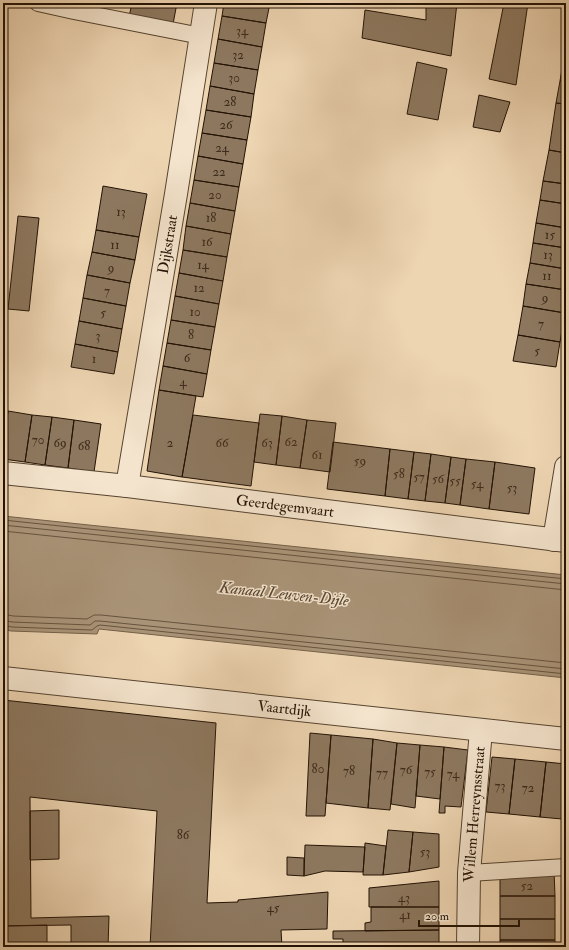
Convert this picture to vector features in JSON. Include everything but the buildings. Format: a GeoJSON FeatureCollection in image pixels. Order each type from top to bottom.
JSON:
{"type":"FeatureCollection","features":[{"type":"Feature","properties":{"kind":"street","name":"Dijkstraat"},"geometry":{"type":"LineString","coordinates":[[127,486],[176,194],[206,3]]}},
{"type":"Feature","properties":{"kind":"street"},"geometry":{"type":"LineString","coordinates":[[560,540],[566,467]]}},
{"type":"Feature","properties":{"kind":"street","name":"Geerdegemvaart"},"geometry":{"type":"LineString","coordinates":[[3,473],[127,486],[560,540]]}},
{"type":"Feature","properties":{"kind":"street","name":"Vaartdijk"},"geometry":{"type":"LineString","coordinates":[[3,678],[566,739]]}},
{"type":"Feature","properties":{"kind":"street","name":"Willem Herreynsstraat"},"geometry":{"type":"LineString","coordinates":[[468,947],[469,873],[481,730]]}},
{"type":"Feature","properties":{"kind":"lane"},"geometry":{"type":"LineString","coordinates":[[38,3],[201,36]]}},
{"type":"Feature","properties":{"kind":"lane"},"geometry":{"type":"LineString","coordinates":[[469,873],[566,867]]}},
{"type":"Feature","properties":{"kind":"water","name":"Kanaal Leuven-Dijle"},"geometry":{"type":"Polygon","coordinates":[[[3,516],[566,575],[566,678],[99,629],[97,634],[11,631],[3,629],[3,516]]]}}]}
